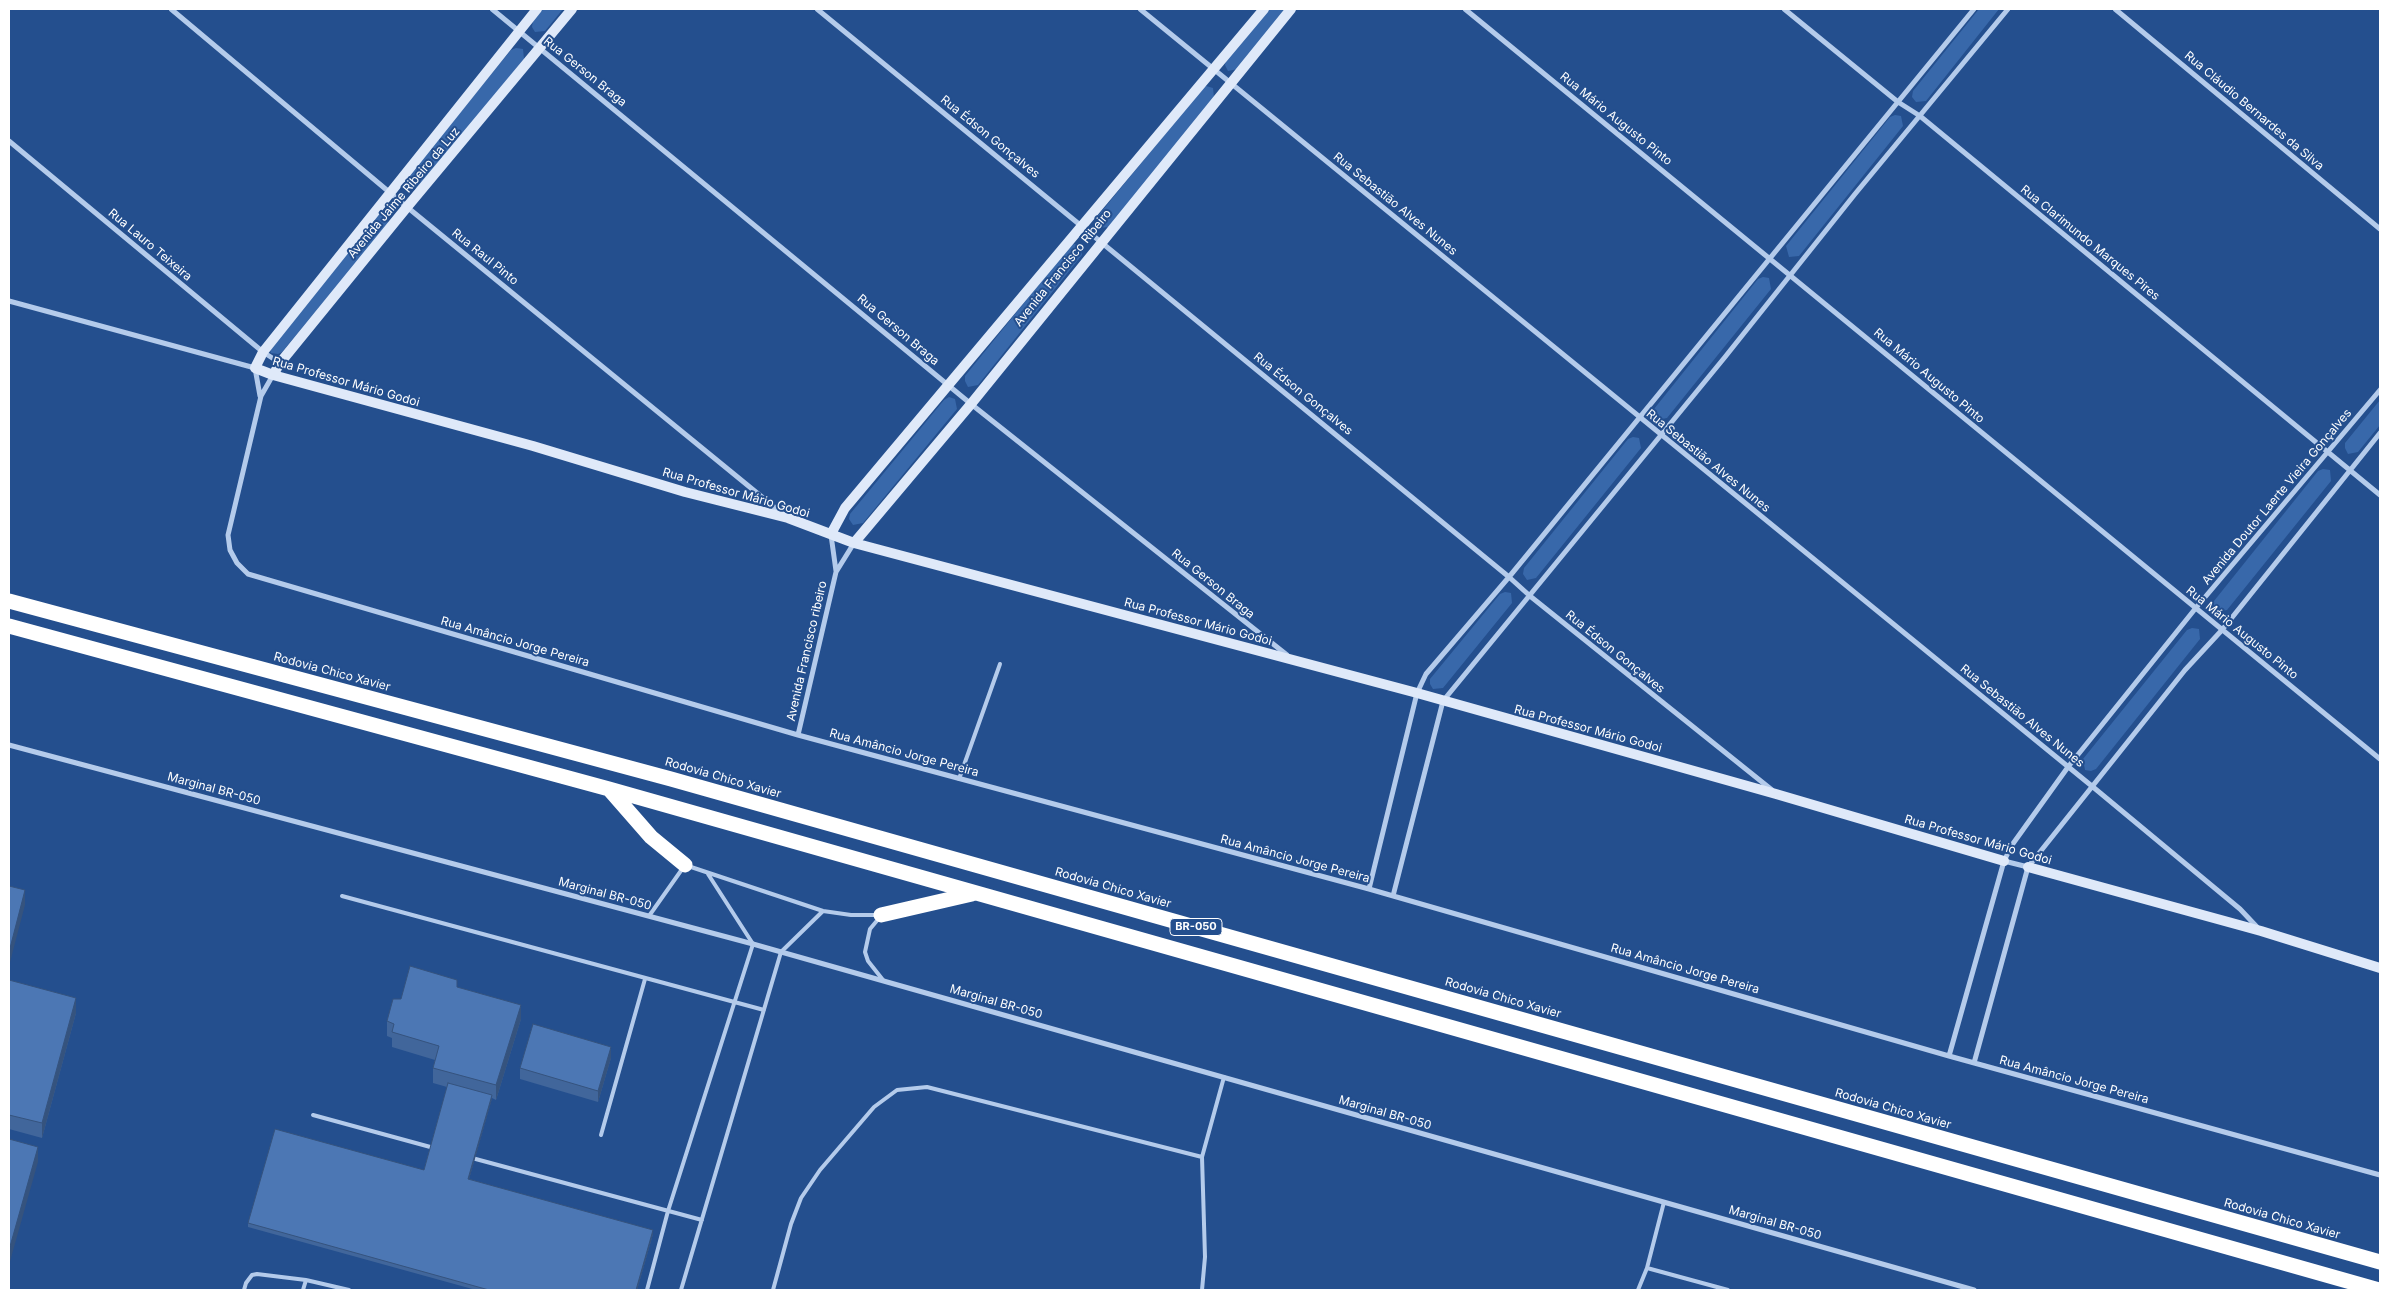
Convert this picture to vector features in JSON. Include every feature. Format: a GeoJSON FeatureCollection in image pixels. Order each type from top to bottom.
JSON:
{"type":"FeatureCollection","features":[{"type":"Feature","properties":{"kind":"highway","name":"Rodovia Chico Xavier"},"geometry":{"type":"LineString","coordinates":[[9,601],[671,779],[2380,1262]]}},
{"type":"Feature","properties":{"kind":"highway","name":"BR-050"},"geometry":{"type":"LineString","coordinates":[[9,626],[609,789],[2379,1290]]}},
{"type":"Feature","properties":{"kind":"highway"},"geometry":{"type":"LineString","coordinates":[[609,789],[651,837],[685,865]]}},
{"type":"Feature","properties":{"kind":"highway"},"geometry":{"type":"LineString","coordinates":[[881,915],[975,893]]}},
{"type":"Feature","properties":{"kind":"street","name":"Rua Raul Pinto"},"geometry":{"type":"LineString","coordinates":[[171,9],[408,207],[788,518]]}},
{"type":"Feature","properties":{"kind":"street","name":"Rua Gerson Braga"},"geometry":{"type":"LineString","coordinates":[[492,9],[971,404],[1295,661]]}},
{"type":"Feature","properties":{"kind":"street","name":"Avenida Jaime Ribeiro da Luz"},"geometry":{"type":"LineString","coordinates":[[260,396],[255,368],[263,352],[537,9]]}},
{"type":"Feature","properties":{"kind":"street","name":"Avenida Jaime Ribeiro da Luz"},"geometry":{"type":"LineString","coordinates":[[228,535],[260,396],[280,363],[572,9]]}},
{"type":"Feature","properties":{"kind":"street","name":"Rua Édson Gonçalves"},"geometry":{"type":"LineString","coordinates":[[817,9],[1530,596],[1776,794]]}},
{"type":"Feature","properties":{"kind":"street","name":"Rua Sebastião Alves Nunes"},"geometry":{"type":"LineString","coordinates":[[1140,9],[2093,787],[2240,909],[2261,931]]}},
{"type":"Feature","properties":{"kind":"street","name":"Avenida Francisco Ribeiro"},"geometry":{"type":"LineString","coordinates":[[831,534],[845,508],[1264,9]]}},
{"type":"Feature","properties":{"kind":"street","name":"Avenida Francisco Ribeiro"},"geometry":{"type":"LineString","coordinates":[[854,543],[971,404],[1101,241],[1291,9]]}},
{"type":"Feature","properties":{"kind":"street","name":"Rua Mário Augusto Pinto"},"geometry":{"type":"LineString","coordinates":[[1465,9],[1791,274],[2195,609],[2380,758]]}},
{"type":"Feature","properties":{"kind":"street","name":"Rua Clarimundo Marques Pires"},"geometry":{"type":"LineString","coordinates":[[1784,9],[1898,102],[1920,116],[2380,495]]}},
{"type":"Feature","properties":{"kind":"street"},"geometry":{"type":"LineString","coordinates":[[1369,889],[1417,693],[1426,674],[1509,577],[1974,9]]}},
{"type":"Feature","properties":{"kind":"street"},"geometry":{"type":"LineString","coordinates":[[1393,896],[1443,701],[2008,9]]}},
{"type":"Feature","properties":{"kind":"street","name":"Rua Cláudio Bernardes da Silva"},"geometry":{"type":"LineString","coordinates":[[2114,9],[2380,229]]}},
{"type":"Feature","properties":{"kind":"street","name":"Rua Lauro Teixeira"},"geometry":{"type":"LineString","coordinates":[[9,141],[263,352],[280,363]]}},
{"type":"Feature","properties":{"kind":"street","name":"Rua Professor Mário Godoi"},"geometry":{"type":"LineString","coordinates":[[9,301],[533,446],[686,492],[788,518],[854,543],[1417,693],[1776,794],[2004,862],[2261,931],[2380,968]]}},
{"type":"Feature","properties":{"kind":"street","name":"Avenida Doutor Laerte Vieira Gonçalves"},"geometry":{"type":"LineString","coordinates":[[1950,1056],[2004,862],[2012,845],[2068,767],[2195,609],[2380,390]]}},
{"type":"Feature","properties":{"kind":"street"},"geometry":{"type":"LineString","coordinates":[[1974,1063],[2028,868],[2185,670],[2222,630],[2380,433]]}},
{"type":"Feature","properties":{"kind":"street","name":"Avenida Francisco ribeiro"},"geometry":{"type":"LineString","coordinates":[[831,534],[836,572]]}},
{"type":"Feature","properties":{"kind":"street","name":"Rua Amâncio Jorge Pereira"},"geometry":{"type":"LineString","coordinates":[[228,535],[230,550],[237,563],[248,574],[798,735],[1369,889],[1974,1063],[2380,1175]]}},
{"type":"Feature","properties":{"kind":"street","name":"Avenida Francisco ribeiro"},"geometry":{"type":"LineString","coordinates":[[798,735],[836,572],[854,543]]}},
{"type":"Feature","properties":{"kind":"street","name":"Marginal BR-050"},"geometry":{"type":"LineString","coordinates":[[9,745],[753,944],[1974,1290]]}},
{"type":"Feature","properties":{"kind":"lane"},"geometry":{"type":"LineString","coordinates":[[960,779],[1000,664]]}},
{"type":"Feature","properties":{"kind":"lane"},"geometry":{"type":"LineString","coordinates":[[649,916],[685,865],[823,910],[851,915],[881,915]]}},
{"type":"Feature","properties":{"kind":"lane"},"geometry":{"type":"LineString","coordinates":[[647,1290],[668,1210],[736,1003],[753,944],[708,874]]}},
{"type":"Feature","properties":{"kind":"lane"},"geometry":{"type":"LineString","coordinates":[[342,896],[764,1010]]}},
{"type":"Feature","properties":{"kind":"lane"},"geometry":{"type":"LineString","coordinates":[[681,1290],[781,952],[823,910]]}},
{"type":"Feature","properties":{"kind":"lane"},"geometry":{"type":"LineString","coordinates":[[881,915],[870,929],[865,952],[868,961],[884,981]]}},
{"type":"Feature","properties":{"kind":"lane"},"geometry":{"type":"LineString","coordinates":[[601,1135],[645,978]]}},
{"type":"Feature","properties":{"kind":"lane"},"geometry":{"type":"LineString","coordinates":[[1202,1290],[1205,1257],[1202,1157],[1224,1077]]}},
{"type":"Feature","properties":{"kind":"lane"},"geometry":{"type":"LineString","coordinates":[[773,1290],[791,1224],[801,1198],[820,1170],[874,1107],[897,1090],[927,1087],[1202,1157]]}},
{"type":"Feature","properties":{"kind":"lane"},"geometry":{"type":"LineString","coordinates":[[313,1115],[438,1149]]}},
{"type":"Feature","properties":{"kind":"lane"},"geometry":{"type":"LineString","coordinates":[[467,1156],[702,1220]]}},
{"type":"Feature","properties":{"kind":"lane"},"geometry":{"type":"LineString","coordinates":[[1638,1290],[1647,1268],[1664,1202]]}},
{"type":"Feature","properties":{"kind":"lane"},"geometry":{"type":"LineString","coordinates":[[1647,1268],[1728,1290]]}},
{"type":"Feature","properties":{"kind":"lane"},"geometry":{"type":"LineString","coordinates":[[244,1290],[249,1279],[257,1274],[306,1280],[349,1290]]}},
{"type":"Feature","properties":{"kind":"lane"},"geometry":{"type":"LineString","coordinates":[[303,1290],[306,1280]]}},
{"type":"Feature","properties":{"kind":"shaded area"},"geometry":{"type":"Polygon","coordinates":[[[543,9],[563,9],[545,31],[535,32],[532,27],[533,21],[543,9]]]}},
{"type":"Feature","properties":{"kind":"shaded area"},"geometry":{"type":"Polygon","coordinates":[[[1267,9],[1287,9],[1238,69],[1228,71],[1225,65],[1226,60],[1267,9]]]}},
{"type":"Feature","properties":{"kind":"shaded area"},"geometry":{"type":"Polygon","coordinates":[[[1979,9],[1999,9],[1926,101],[1916,102],[1912,97],[1913,91],[1979,9]]]}},
{"type":"Feature","properties":{"kind":"shaded area"},"geometry":{"type":"Polygon","coordinates":[[[516,48],[523,49],[524,59],[419,188],[408,189],[406,178],[511,50],[516,48]]]}},
{"type":"Feature","properties":{"kind":"shaded area"},"geometry":{"type":"Polygon","coordinates":[[[1206,86],[1213,88],[1214,98],[1109,227],[1099,228],[1096,223],[1097,217],[1206,86]]]}},
{"type":"Feature","properties":{"kind":"shaded area"},"geometry":{"type":"Polygon","coordinates":[[[1895,115],[1901,116],[1903,126],[1799,256],[1789,257],[1786,246],[1890,117],[1895,115]]]}},
{"type":"Feature","properties":{"kind":"shaded area"},"geometry":{"type":"Polygon","coordinates":[[[380,212],[386,213],[388,224],[282,352],[278,354],[271,353],[269,348],[380,212]]]}},
{"type":"Feature","properties":{"kind":"shaded area"},"geometry":{"type":"Polygon","coordinates":[[[1074,244],[1080,245],[1082,255],[978,385],[968,387],[965,376],[1070,246],[1074,244]]]}},
{"type":"Feature","properties":{"kind":"shaded area"},"geometry":{"type":"Polygon","coordinates":[[[1763,277],[1769,278],[1771,289],[1667,418],[1657,420],[1654,409],[1758,279],[1763,277]]]}},
{"type":"Feature","properties":{"kind":"shaded area"},"geometry":{"type":"Polygon","coordinates":[[[949,397],[955,399],[957,409],[863,523],[853,525],[849,519],[850,514],[944,400],[949,397]]]}},
{"type":"Feature","properties":{"kind":"shaded area"},"geometry":{"type":"Polygon","coordinates":[[[2380,400],[2380,425],[2358,452],[2348,454],[2345,443],[2380,400]]]}},
{"type":"Feature","properties":{"kind":"shaded area"},"geometry":{"type":"Polygon","coordinates":[[[1633,437],[1639,438],[1641,448],[1536,578],[1527,580],[1523,574],[1524,568],[1628,439],[1633,437]]]}},
{"type":"Feature","properties":{"kind":"shaded area"},"geometry":{"type":"Polygon","coordinates":[[[2323,469],[2330,470],[2331,481],[2227,610],[2217,612],[2214,601],[2318,471],[2323,469]]]}},
{"type":"Feature","properties":{"kind":"shaded area"},"geometry":{"type":"Polygon","coordinates":[[[1505,592],[1511,593],[1512,603],[1443,688],[1433,689],[1430,679],[1500,594],[1505,592]]]}},
{"type":"Feature","properties":{"kind":"shaded area"},"geometry":{"type":"Polygon","coordinates":[[[2192,628],[2199,629],[2200,639],[2096,769],[2091,771],[2085,770],[2083,759],[2187,630],[2192,628]]]}},
{"type":"Feature","properties":{"kind":"building"},"geometry":{"type":"Polygon","coordinates":[[[9,886],[25,890],[9,952],[9,886]]]}},
{"type":"Feature","properties":{"kind":"building"},"geometry":{"type":"Polygon","coordinates":[[[410,966],[457,980],[457,987],[521,1005],[496,1085],[433,1068],[439,1046],[392,1032],[394,1024],[387,1021],[393,999],[401,999],[410,966]]]}},
{"type":"Feature","properties":{"kind":"building"},"geometry":{"type":"Polygon","coordinates":[[[9,980],[76,998],[42,1123],[9,1115],[9,980]]]}},
{"type":"Feature","properties":{"kind":"building"},"geometry":{"type":"Polygon","coordinates":[[[533,1024],[611,1047],[598,1091],[520,1068],[533,1024]]]}},
{"type":"Feature","properties":{"kind":"building"},"geometry":{"type":"Polygon","coordinates":[[[448,1083],[492,1095],[468,1179],[653,1230],[636,1290],[489,1290],[248,1223],[275,1129],[424,1170],[448,1083]]]}},
{"type":"Feature","properties":{"kind":"building"},"geometry":{"type":"Polygon","coordinates":[[[9,1139],[38,1147],[9,1250],[9,1139]]]}}]}
